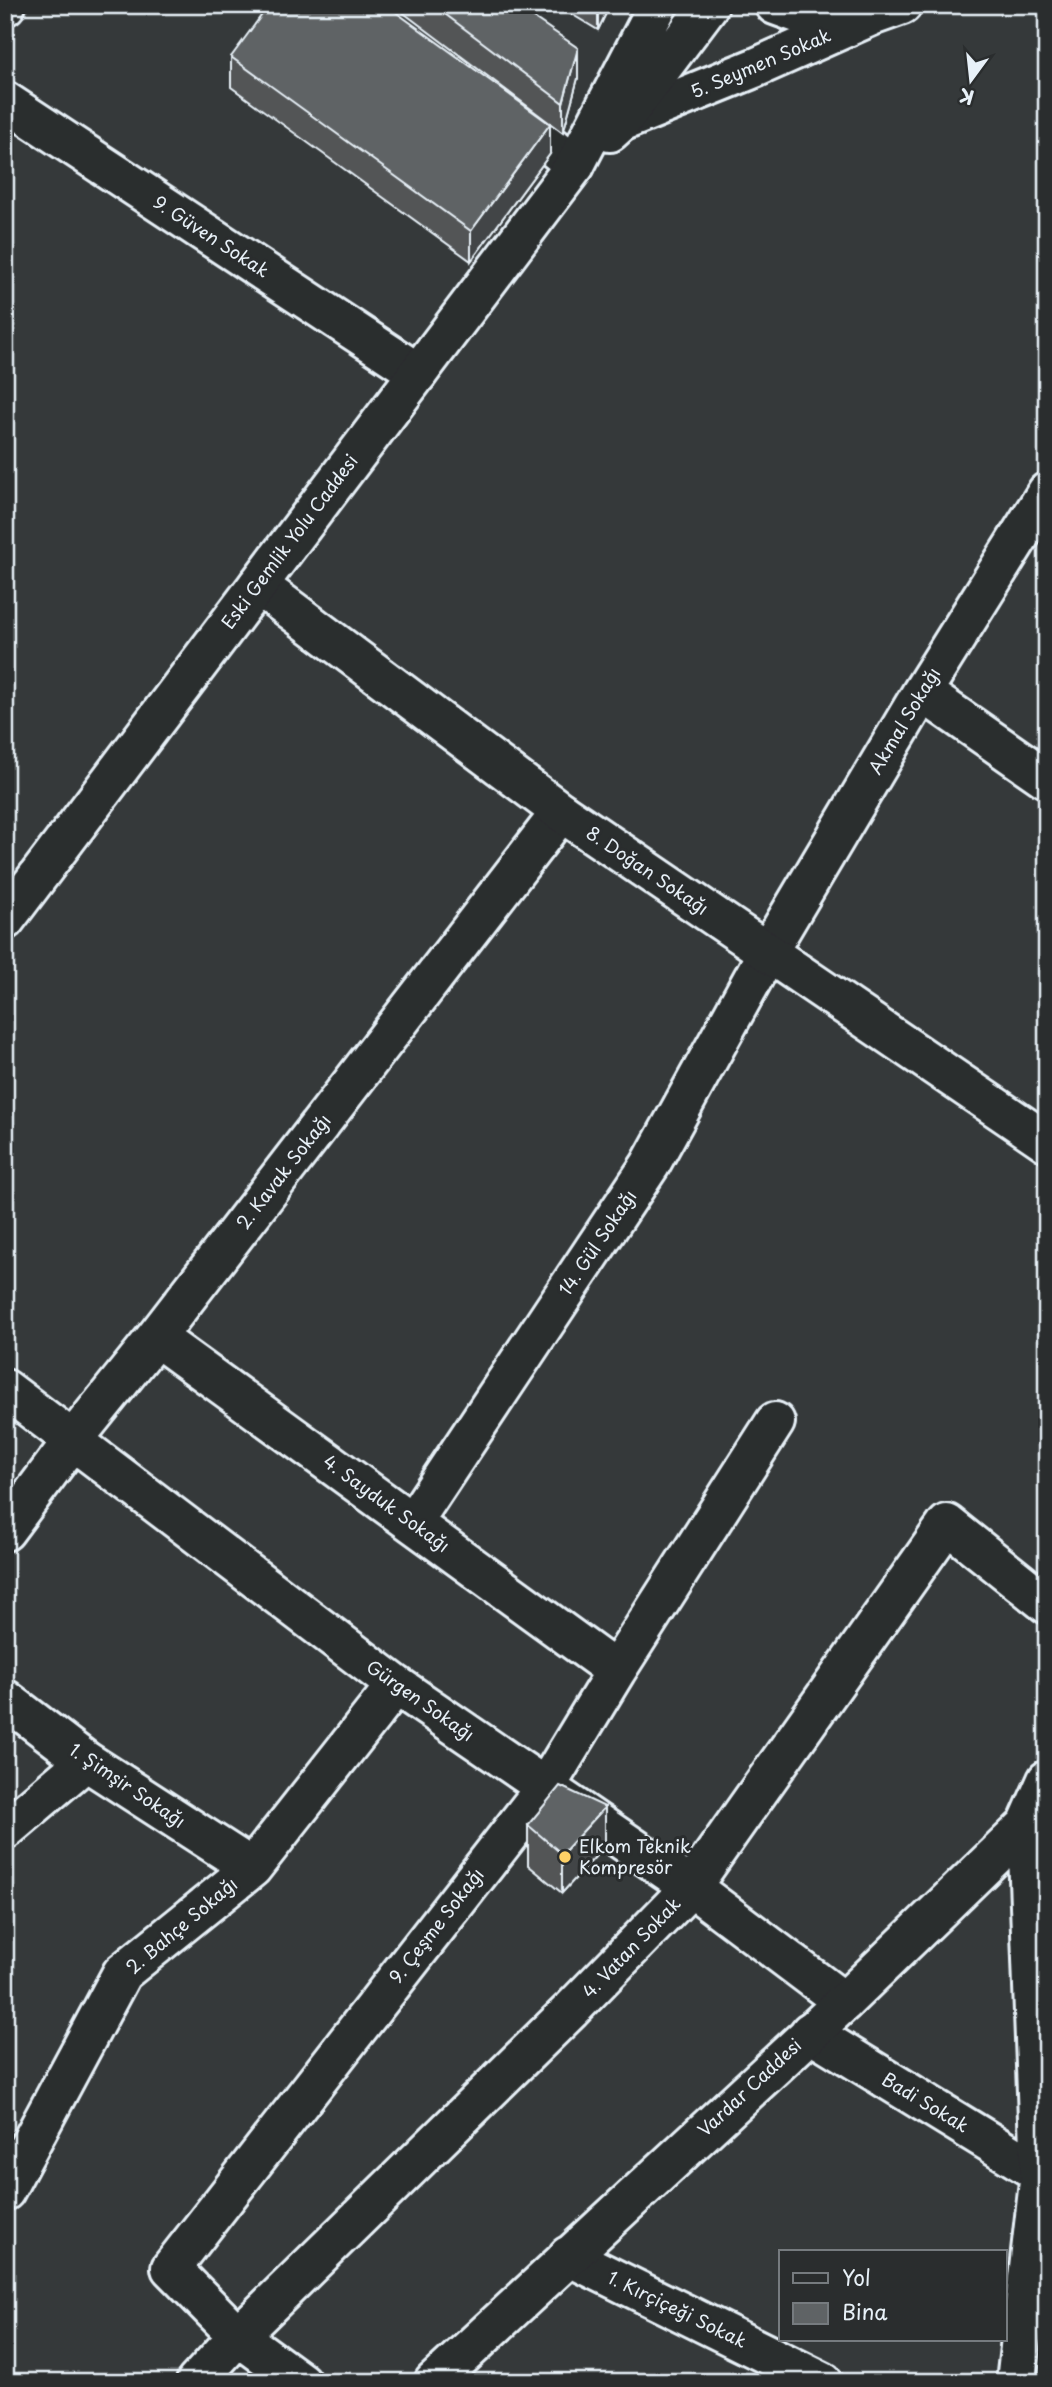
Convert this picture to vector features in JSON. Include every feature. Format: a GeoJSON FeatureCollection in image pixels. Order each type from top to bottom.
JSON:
{"type":"FeatureCollection","features":[{"type":"Feature","properties":{"kind":"street","name":"Eski Gemlik Yolu Caddesi"},"geometry":{"type":"LineString","coordinates":[[9,907],[258,585],[575,165],[659,5]]}},
{"type":"Feature","properties":{"kind":"street"},"geometry":{"type":"LineString","coordinates":[[621,122],[709,5]]}},
{"type":"Feature","properties":{"kind":"street"},"geometry":{"type":"LineString","coordinates":[[775,5],[816,20],[873,12]]}},
{"type":"Feature","properties":{"kind":"street","name":"5. Seymen Sokak"},"geometry":{"type":"LineString","coordinates":[[621,122],[757,67],[873,12]]}},
{"type":"Feature","properties":{"kind":"street"},"geometry":{"type":"LineString","coordinates":[[481,88],[575,165]]}},
{"type":"Feature","properties":{"kind":"street","name":"9. Güven Sokak"},"geometry":{"type":"LineString","coordinates":[[5,101],[418,373]]}},
{"type":"Feature","properties":{"kind":"street","name":"Eski Gemlik Yolu Caddesi"},"geometry":{"type":"LineString","coordinates":[[575,165],[621,122]]}},
{"type":"Feature","properties":{"kind":"street","name":"Akmal Sokağı"},"geometry":{"type":"LineString","coordinates":[[767,953],[922,692],[1047,492]]}},
{"type":"Feature","properties":{"kind":"street","name":"8. Doğan Sokağı"},"geometry":{"type":"LineString","coordinates":[[258,585],[561,812],[1047,1142]]}},
{"type":"Feature","properties":{"kind":"street"},"geometry":{"type":"LineString","coordinates":[[922,692],[1047,779]]}},
{"type":"Feature","properties":{"kind":"street","name":"2. Kavak Sokağı"},"geometry":{"type":"LineString","coordinates":[[5,1531],[561,812]]}},
{"type":"Feature","properties":{"kind":"street","name":"14. Gül Sokağı"},"geometry":{"type":"LineString","coordinates":[[412,1523],[650,1165],[767,953]]}},
{"type":"Feature","properties":{"kind":"street","name":"4. Sayduk Sokağı"},"geometry":{"type":"LineString","coordinates":[[156,1337],[616,1671]]}},
{"type":"Feature","properties":{"kind":"street","name":"Gürgen Sokağı"},"geometry":{"type":"LineString","coordinates":[[5,1389],[396,1685],[691,1887],[844,2002]]}},
{"type":"Feature","properties":{"kind":"street","name":"9. Çeşme Sokağı"},"geometry":{"type":"LineString","coordinates":[[301,2382],[238,2336],[171,2268],[545,1788],[616,1671],[775,1422]]}},
{"type":"Feature","properties":{"kind":"street","name":"4. Vatan Sokak"},"geometry":{"type":"LineString","coordinates":[[196,2382],[238,2336],[571,2010],[691,1887],[947,1524],[1047,1604]]}},
{"type":"Feature","properties":{"kind":"street","name":"2. Bahçe Sokağı"},"geometry":{"type":"LineString","coordinates":[[8,2179],[122,1973],[252,1868],[396,1685]]}},
{"type":"Feature","properties":{"kind":"street","name":"1. Şimşir Sokağı"},"geometry":{"type":"LineString","coordinates":[[5,1699],[86,1761],[252,1868]]}},
{"type":"Feature","properties":{"kind":"street"},"geometry":{"type":"LineString","coordinates":[[5,1830],[86,1761]]}},
{"type":"Feature","properties":{"kind":"street","name":"Vardar Caddesi"},"geometry":{"type":"LineString","coordinates":[[434,2382],[844,2002],[1027,1825],[1047,1780]]}},
{"type":"Feature","properties":{"kind":"street"},"geometry":{"type":"LineString","coordinates":[[1016,2382],[1040,2173],[1027,1825]]}},
{"type":"Feature","properties":{"kind":"street","name":"Badi Sokak"},"geometry":{"type":"LineString","coordinates":[[810,2032],[1040,2173]]}},
{"type":"Feature","properties":{"kind":"street","name":"1. Kırçiçeği Sokak"},"geometry":{"type":"LineString","coordinates":[[568,2256],[823,2382]]}},
{"type":"Feature","properties":{"kind":"building"},"geometry":{"type":"Polygon","coordinates":[[[269,5],[386,5],[550,124],[471,231],[231,57],[269,5]]]}},
{"type":"Feature","properties":{"kind":"building"},"geometry":{"type":"Polygon","coordinates":[[[433,5],[515,5],[578,48],[563,103],[433,5]]]}},
{"type":"Feature","properties":{"kind":"building"},"geometry":{"type":"Polygon","coordinates":[[[560,1786],[605,1807],[562,1854],[528,1825],[560,1786]]]}},
{"type":"Feature","properties":{"kind":"place","name":"Elkom Teknik Kompresör"},"geometry":{"type":"Point","coordinates":[565,1857]}}]}
